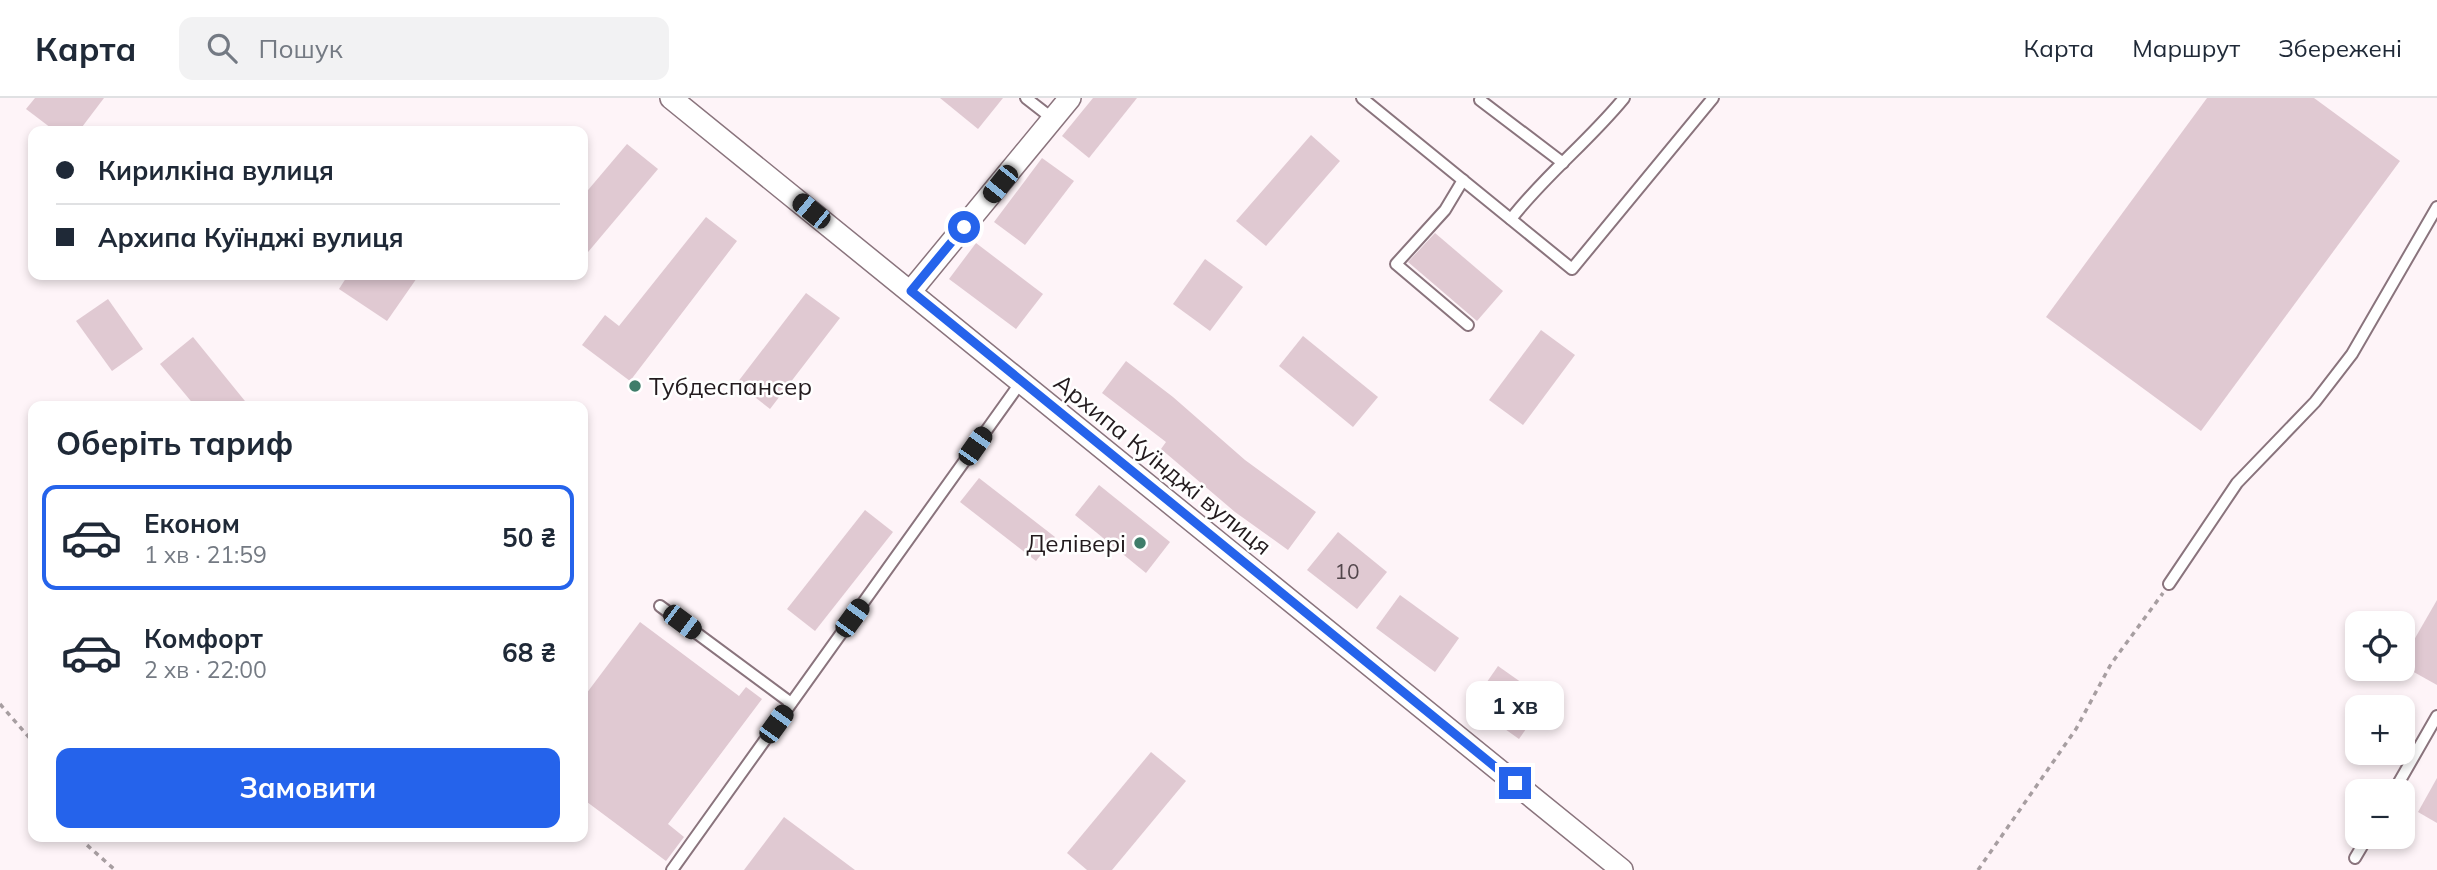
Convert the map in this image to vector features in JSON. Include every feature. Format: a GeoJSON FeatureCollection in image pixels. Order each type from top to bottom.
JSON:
{"type":"FeatureCollection","features":[{"type":"Feature","properties":{"kind":"street","name":"Архипа Куїнджі вулиця"},"geometry":{"type":"LineString","coordinates":[[671,98],[1622,870]]}},
{"type":"Feature","properties":{"kind":"street"},"geometry":{"type":"LineString","coordinates":[[911,291],[1070,98]]}},
{"type":"Feature","properties":{"kind":"lane"},"geometry":{"type":"LineString","coordinates":[[1026,98],[1053,119]]}},
{"type":"Feature","properties":{"kind":"lane"},"geometry":{"type":"LineString","coordinates":[[1362,98],[1572,269],[1713,98]]}},
{"type":"Feature","properties":{"kind":"lane"},"geometry":{"type":"LineString","coordinates":[[1511,219],[1528,197],[1624,98]]}},
{"type":"Feature","properties":{"kind":"lane"},"geometry":{"type":"LineString","coordinates":[[1480,100],[1563,163]]}},
{"type":"Feature","properties":{"kind":"lane"},"geometry":{"type":"LineString","coordinates":[[1463,180],[1445,210],[1396,264],[1468,325]]}},
{"type":"Feature","properties":{"kind":"lane"},"geometry":{"type":"LineString","coordinates":[[2169,584],[2237,483],[2315,402],[2352,354],[2437,207]]}},
{"type":"Feature","properties":{"kind":"lane"},"geometry":{"type":"LineString","coordinates":[[672,870],[1021,382]]}},
{"type":"Feature","properties":{"kind":"lane"},"geometry":{"type":"LineString","coordinates":[[660,606],[791,704]]}},
{"type":"Feature","properties":{"kind":"lane"},"geometry":{"type":"LineString","coordinates":[[2401,779],[2437,716]]}},
{"type":"Feature","properties":{"kind":"lane"},"geometry":{"type":"LineString","coordinates":[[2355,858],[2360,849]]}},
{"type":"Feature","properties":{"kind":"path"},"geometry":{"type":"LineString","coordinates":[[1978,870],[2076,729],[2110,664],[2169,584]]}},
{"type":"Feature","properties":{"kind":"path"},"geometry":{"type":"LineString","coordinates":[[0,704],[28,736]]}},
{"type":"Feature","properties":{"kind":"path"},"geometry":{"type":"LineString","coordinates":[[85,842],[115,870]]}},
{"type":"Feature","properties":{"kind":"building"},"geometry":{"type":"Polygon","coordinates":[[[35,98],[104,98],[83,126],[48,126],[26,109],[35,98]]]}},
{"type":"Feature","properties":{"kind":"building"},"geometry":{"type":"Polygon","coordinates":[[[940,98],[1003,98],[978,129],[940,98]]]}},
{"type":"Feature","properties":{"kind":"building"},"geometry":{"type":"Polygon","coordinates":[[[1093,98],[1137,98],[1089,158],[1062,136],[1093,98]]]}},
{"type":"Feature","properties":{"kind":"building"},"geometry":{"type":"Polygon","coordinates":[[[2207,98],[2314,98],[2400,161],[2201,431],[2046,317],[2207,98]]]}},
{"type":"Feature","properties":{"kind":"building"},"geometry":{"type":"Polygon","coordinates":[[[1311,135],[1340,161],[1266,246],[1236,221],[1311,135]]]}},
{"type":"Feature","properties":{"kind":"building"},"geometry":{"type":"Polygon","coordinates":[[[627,144],[658,169],[588,252],[588,190],[627,144]]]}},
{"type":"Feature","properties":{"kind":"building"},"geometry":{"type":"Polygon","coordinates":[[[1042,158],[1074,181],[1025,245],[994,222],[1042,158]]]}},
{"type":"Feature","properties":{"kind":"building"},"geometry":{"type":"Polygon","coordinates":[[[706,217],[737,241],[630,381],[582,345],[605,315],[619,326],[706,217]]]}},
{"type":"Feature","properties":{"kind":"building"},"geometry":{"type":"Polygon","coordinates":[[[1435,233],[1503,291],[1477,321],[1408,262],[1435,233]]]}},
{"type":"Feature","properties":{"kind":"building"},"geometry":{"type":"Polygon","coordinates":[[[976,243],[1043,294],[1016,329],[949,279],[976,243]]]}},
{"type":"Feature","properties":{"kind":"building"},"geometry":{"type":"Polygon","coordinates":[[[1205,259],[1243,287],[1210,331],[1173,304],[1205,259]]]}},
{"type":"Feature","properties":{"kind":"building"},"geometry":{"type":"Polygon","coordinates":[[[345,280],[416,280],[387,321],[339,289],[345,280]]]}},
{"type":"Feature","properties":{"kind":"building"},"geometry":{"type":"Polygon","coordinates":[[[806,293],[840,318],[770,409],[737,383],[806,293]]]}},
{"type":"Feature","properties":{"kind":"building"},"geometry":{"type":"Polygon","coordinates":[[[108,299],[143,349],[112,371],[76,321],[108,299]]]}},
{"type":"Feature","properties":{"kind":"building"},"geometry":{"type":"Polygon","coordinates":[[[1541,330],[1575,355],[1523,425],[1489,400],[1541,330]]]}},
{"type":"Feature","properties":{"kind":"building"},"geometry":{"type":"Polygon","coordinates":[[[1303,336],[1378,397],[1353,427],[1279,366],[1303,336]]]}},
{"type":"Feature","properties":{"kind":"building"},"geometry":{"type":"Polygon","coordinates":[[[193,337],[245,401],[191,401],[160,364],[193,337]]]}},
{"type":"Feature","properties":{"kind":"building"},"geometry":{"type":"Polygon","coordinates":[[[1126,361],[1173,397],[1245,460],[1316,512],[1288,550],[1235,512],[1161,449],[1166,442],[1102,393],[1126,361]]]}},
{"type":"Feature","properties":{"kind":"building"},"geometry":{"type":"Polygon","coordinates":[[[979,478],[1055,537],[1036,561],[960,502],[979,478]]]}},
{"type":"Feature","properties":{"kind":"building"},"geometry":{"type":"Polygon","coordinates":[[[1099,485],[1170,542],[1146,573],[1075,515],[1099,485]]]}},
{"type":"Feature","properties":{"kind":"building"},"geometry":{"type":"Polygon","coordinates":[[[865,510],[893,532],[815,631],[787,609],[865,510]]]}},
{"type":"Feature","properties":{"kind":"building"},"geometry":{"type":"Polygon","coordinates":[[[1338,532],[1387,572],[1357,609],[1307,570],[1338,532]]]}},
{"type":"Feature","properties":{"kind":"building"},"geometry":{"type":"Polygon","coordinates":[[[1400,595],[1459,638],[1435,672],[1376,628],[1400,595]]]}},
{"type":"Feature","properties":{"kind":"building"},"geometry":{"type":"Polygon","coordinates":[[[2437,600],[2437,685],[2415,673],[2415,638],[2437,600]]]}},
{"type":"Feature","properties":{"kind":"building"},"geometry":{"type":"Polygon","coordinates":[[[640,622],[739,696],[746,687],[762,699],[668,824],[684,837],[666,861],[588,803],[588,691],[640,622]]]}},
{"type":"Feature","properties":{"kind":"building"},"geometry":{"type":"Polygon","coordinates":[[[1498,666],[1546,700],[1519,739],[1471,705],[1498,666]]]}},
{"type":"Feature","properties":{"kind":"building"},"geometry":{"type":"Polygon","coordinates":[[[1151,752],[1186,781],[1112,870],[1087,870],[1067,853],[1151,752]]]}},
{"type":"Feature","properties":{"kind":"building"},"geometry":{"type":"Polygon","coordinates":[[[2437,778],[2437,823],[2418,812],[2437,778]]]}},
{"type":"Feature","properties":{"kind":"building"},"geometry":{"type":"Polygon","coordinates":[[[784,817],[855,870],[744,870],[784,817]]]}},
{"type":"Feature","properties":{"kind":"place","name":"Тубдеспансер"},"geometry":{"type":"Point","coordinates":[635,386]}},
{"type":"Feature","properties":{"kind":"place","name":"Делівері"},"geometry":{"type":"Point","coordinates":[1140,543]}},
{"type":"Feature","properties":{"kind":"route"},"geometry":{"type":"LineString","coordinates":[[964,227],[911,291],[1515,783]]}}]}
